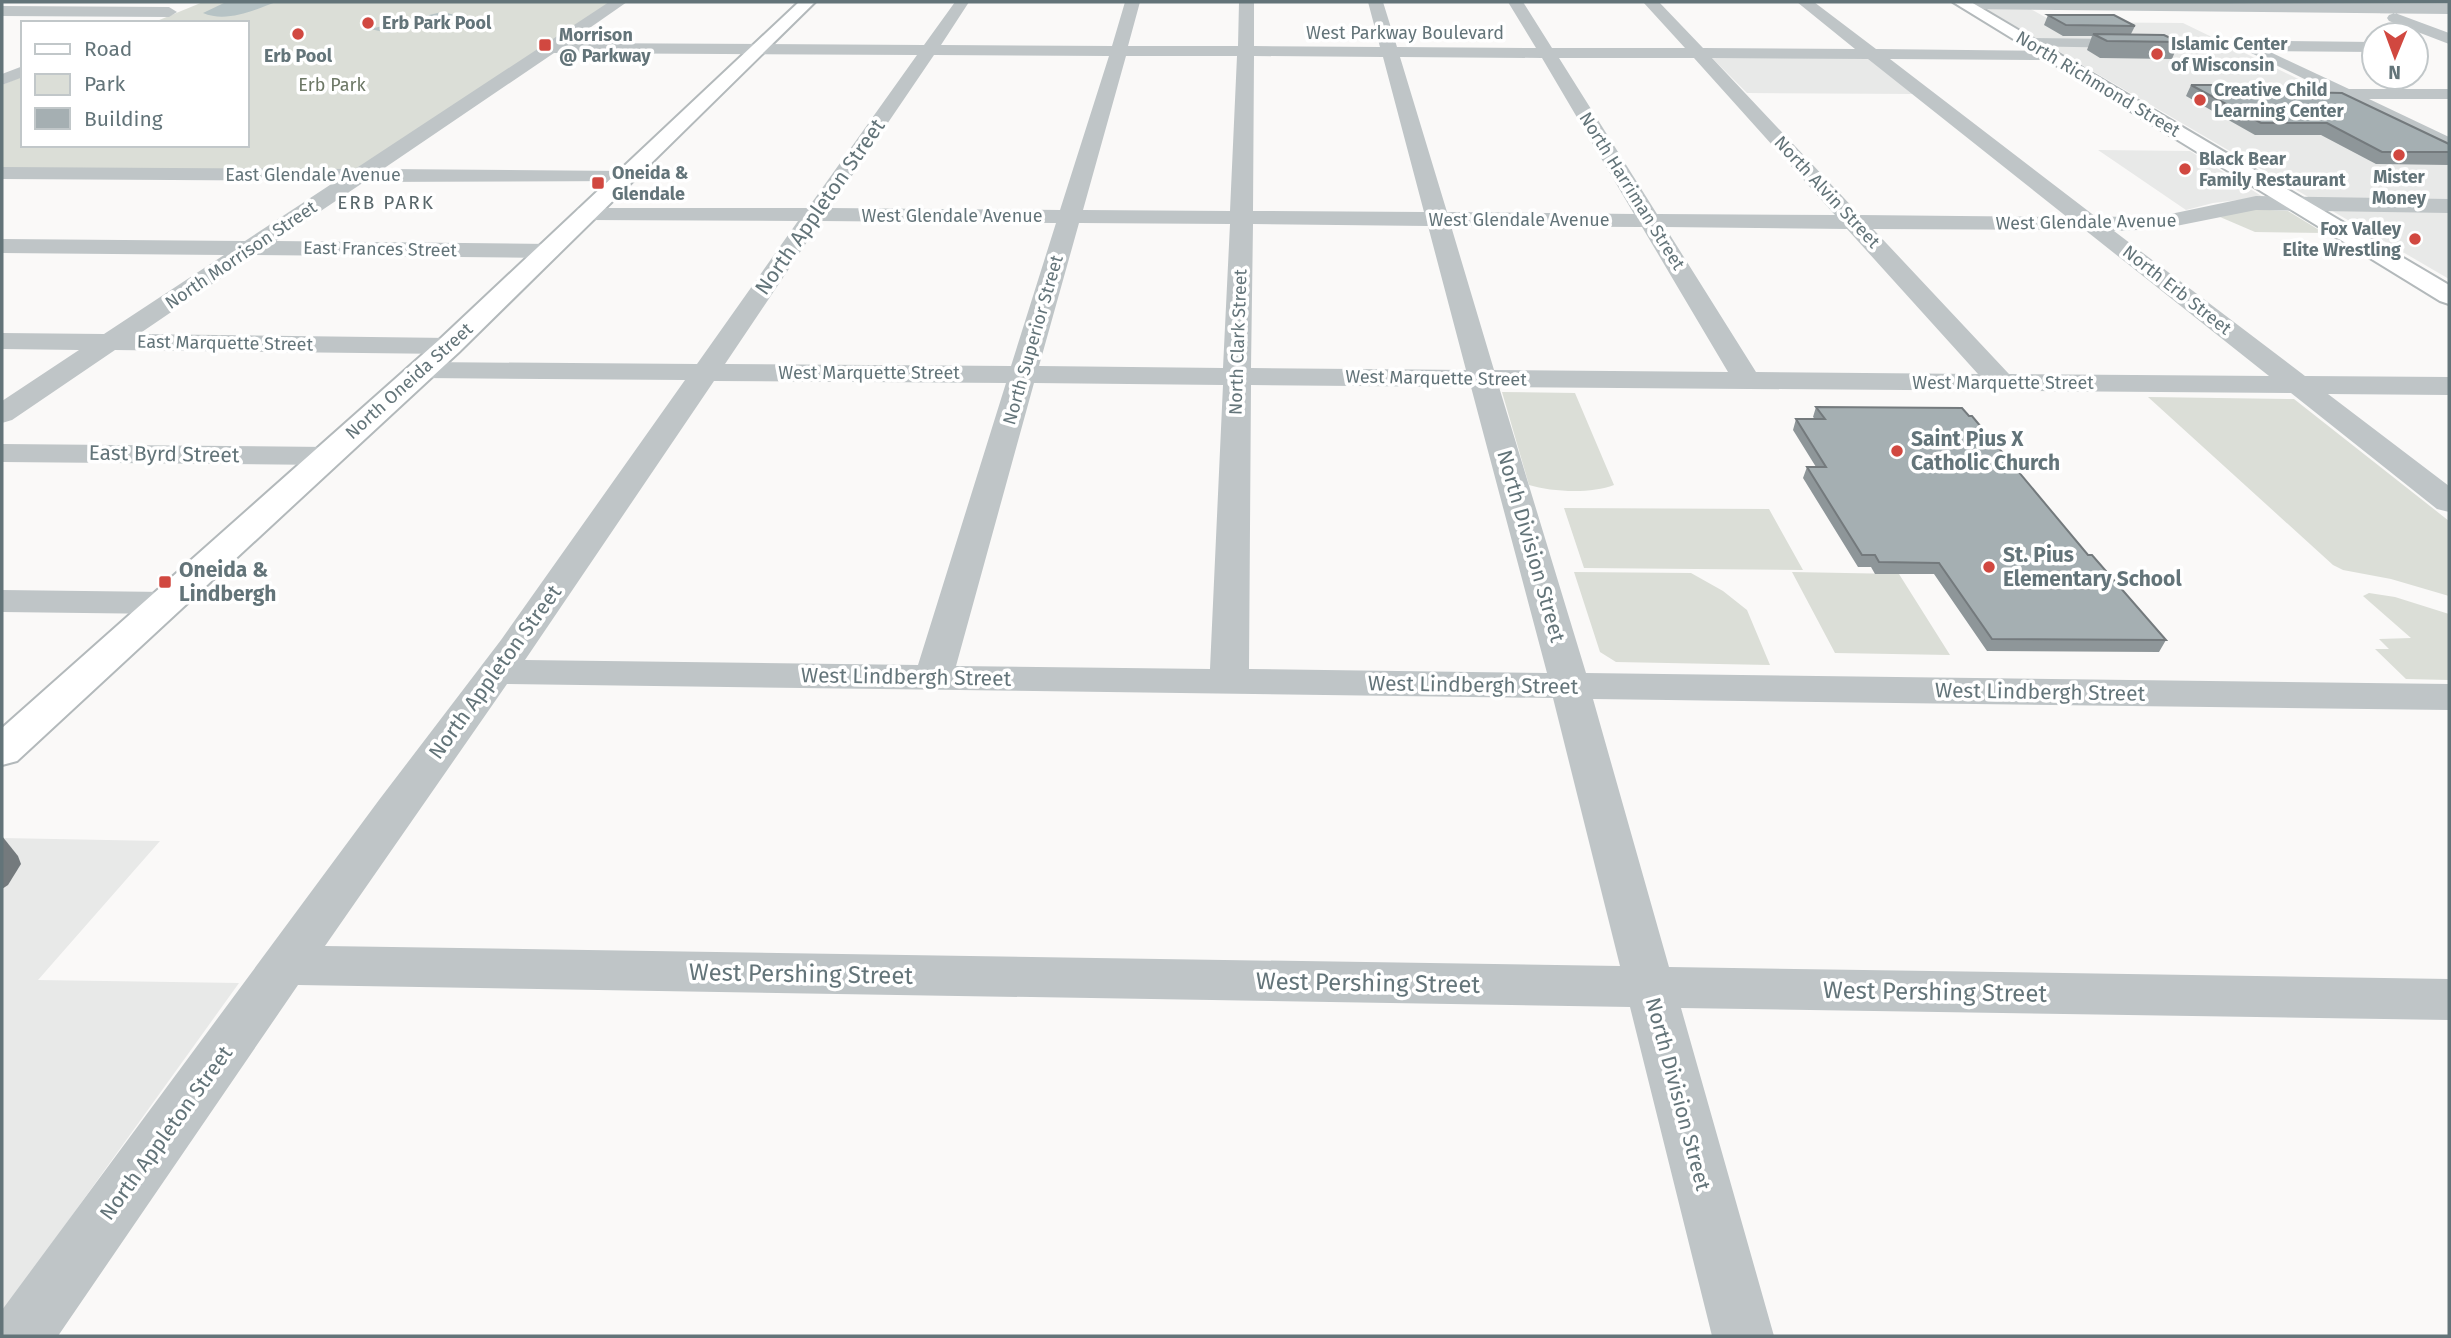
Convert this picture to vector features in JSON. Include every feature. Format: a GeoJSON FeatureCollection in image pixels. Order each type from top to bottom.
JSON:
{"type":"FeatureCollection","features":[{"type":"Feature","properties":{"kind":"main road","name":"North Oneida Street"},"geometry":{"type":"LineString","coordinates":[[2,751],[449,346],[807,2]]}},
{"type":"Feature","properties":{"kind":"main road","name":"North Richmond Street"},"geometry":{"type":"LineString","coordinates":[[1963,3],[2446,293]]}},
{"type":"Feature","properties":{"kind":"street","name":"North Morrison Street"},"geometry":{"type":"LineString","coordinates":[[2,414],[619,2]]}},
{"type":"Feature","properties":{"kind":"street","name":"North Appleton Street"},"geometry":{"type":"LineString","coordinates":[[21,1336],[394,811],[497,672],[962,2]]}},
{"type":"Feature","properties":{"kind":"street","name":"North Superior Street"},"geometry":{"type":"LineString","coordinates":[[933,678],[1133,2]]}},
{"type":"Feature","properties":{"kind":"street","name":"North Clark Street"},"geometry":{"type":"LineString","coordinates":[[1229,681],[1247,2]]}},
{"type":"Feature","properties":{"kind":"street","name":"North Division Street"},"geometry":{"type":"LineString","coordinates":[[1376,2],[1570,686],[1743,1336]]}},
{"type":"Feature","properties":{"kind":"street","name":"North Harriman Street"},"geometry":{"type":"LineString","coordinates":[[1516,2],[1747,380]]}},
{"type":"Feature","properties":{"kind":"street","name":"North Alvin Street"},"geometry":{"type":"LineString","coordinates":[[1651,2],[2002,383]]}},
{"type":"Feature","properties":{"kind":"street","name":"North Erb Street"},"geometry":{"type":"LineString","coordinates":[[1805,2],[2449,502]]}},
{"type":"Feature","properties":{"kind":"street"},"geometry":{"type":"LineString","coordinates":[[2353,2],[2449,38]]}},
{"type":"Feature","properties":{"kind":"street"},"geometry":{"type":"LineString","coordinates":[[1963,3],[2449,9]]}},
{"type":"Feature","properties":{"kind":"street"},"geometry":{"type":"LineString","coordinates":[[2154,4],[2449,144]]}},
{"type":"Feature","properties":{"kind":"street"},"geometry":{"type":"LineString","coordinates":[[148,21],[186,6]]}},
{"type":"Feature","properties":{"kind":"street"},"geometry":{"type":"LineString","coordinates":[[2,11],[169,12]]}},
{"type":"Feature","properties":{"kind":"street"},"geometry":{"type":"LineString","coordinates":[[2031,43],[2360,47]]}},
{"type":"Feature","properties":{"kind":"street"},"geometry":{"type":"LineString","coordinates":[[2430,47],[2449,47]]}},
{"type":"Feature","properties":{"kind":"street","name":"West Parkway Boulevard"},"geometry":{"type":"LineString","coordinates":[[550,48],[2052,55]]}},
{"type":"Feature","properties":{"kind":"street"},"geometry":{"type":"LineString","coordinates":[[2,80],[21,72]]}},
{"type":"Feature","properties":{"kind":"street"},"geometry":{"type":"LineString","coordinates":[[2342,93],[2449,94]]}},
{"type":"Feature","properties":{"kind":"street","name":"East Glendale Avenue"},"geometry":{"type":"LineString","coordinates":[[2,173],[624,177]]}},
{"type":"Feature","properties":{"kind":"street","name":"West Glendale Avenue"},"geometry":{"type":"LineString","coordinates":[[586,213],[2162,223],[2189,219],[2236,205],[2296,203],[2449,206]]}},
{"type":"Feature","properties":{"kind":"street","name":"East Frances Street"},"geometry":{"type":"LineString","coordinates":[[2,246],[549,251]]}},
{"type":"Feature","properties":{"kind":"street","name":"East Marquette Street"},"geometry":{"type":"LineString","coordinates":[[2,341],[449,346]]}},
{"type":"Feature","properties":{"kind":"street","name":"West Marquette Street"},"geometry":{"type":"LineString","coordinates":[[423,370],[2449,386]]}},
{"type":"Feature","properties":{"kind":"street","name":"East Byrd Street"},"geometry":{"type":"LineString","coordinates":[[2,453],[327,456]]}},
{"type":"Feature","properties":{"kind":"street"},"geometry":{"type":"LineString","coordinates":[[2,601],[166,603]]}},
{"type":"Feature","properties":{"kind":"street","name":"West Lindbergh Street"},"geometry":{"type":"LineString","coordinates":[[497,672],[2449,697]]}},
{"type":"Feature","properties":{"kind":"street","name":"West Pershing Street"},"geometry":{"type":"LineString","coordinates":[[287,965],[2449,1000]]}},
{"type":"Feature","properties":{"kind":"shaded area"},"geometry":{"type":"Polygon","coordinates":[[[226,2],[276,2],[231,16],[203,13],[226,2]]]}},
{"type":"Feature","properties":{"kind":"shaded area"},"geometry":{"type":"Polygon","coordinates":[[[1974,2],[2024,2],[2027,7],[2054,22],[2183,23],[2449,152],[2449,279],[1974,2]]]}},
{"type":"Feature","properties":{"kind":"shaded area"},"geometry":{"type":"Polygon","coordinates":[[[442,12],[460,16],[389,33],[370,29],[442,12]]]}},
{"type":"Feature","properties":{"kind":"shaded area"},"geometry":{"type":"Polygon","coordinates":[[[1711,57],[1867,57],[1914,94],[1747,93],[1711,57]]]}},
{"type":"Feature","properties":{"kind":"shaded area"},"geometry":{"type":"Polygon","coordinates":[[[2098,150],[2190,151],[2263,197],[2213,203],[2186,210],[2098,150]]]}},
{"type":"Feature","properties":{"kind":"shaded area"},"geometry":{"type":"Polygon","coordinates":[[[2,838],[160,841],[38,980],[239,983],[2,1313],[2,838]]]}},
{"type":"Feature","properties":{"kind":"green space","name":"Erb Park"},"geometry":{"type":"Polygon","coordinates":[[[203,2],[612,2],[357,170],[2,168],[2,85],[21,77],[21,147],[248,147],[248,21],[157,21],[203,2]]]}},
{"type":"Feature","properties":{"kind":"green space"},"geometry":{"type":"Polygon","coordinates":[[[2251,209],[2288,211],[2324,233],[2255,232],[2220,217],[2251,209]]]}},
{"type":"Feature","properties":{"kind":"green space"},"geometry":{"type":"Polygon","coordinates":[[[1502,392],[1575,393],[1614,485],[1594,490],[1571,491],[1529,485],[1502,392]]]}},
{"type":"Feature","properties":{"kind":"green space"},"geometry":{"type":"Polygon","coordinates":[[[2148,397],[2294,399],[2449,521],[2449,596],[2391,579],[2343,570],[2333,565],[2148,397]]]}},
{"type":"Feature","properties":{"kind":"green space"},"geometry":{"type":"Polygon","coordinates":[[[1564,508],[1769,509],[1803,570],[1584,568],[1564,508]]]}},
{"type":"Feature","properties":{"kind":"green space"},"geometry":{"type":"Polygon","coordinates":[[[1574,572],[1691,573],[1723,591],[1747,610],[1770,665],[1616,662],[1600,652],[1574,572]]]}},
{"type":"Feature","properties":{"kind":"green space"},"geometry":{"type":"Polygon","coordinates":[[[1792,572],[1899,574],[1950,655],[1835,653],[1792,572]]]}},
{"type":"Feature","properties":{"kind":"green space"},"geometry":{"type":"Polygon","coordinates":[[[2369,593],[2395,597],[2449,614],[2449,680],[2406,679],[2375,649],[2389,649],[2379,639],[2411,638],[2363,596],[2369,593]]]}},
{"type":"Feature","properties":{"kind":"building"},"geometry":{"type":"Polygon","coordinates":[[[2048,15],[2114,15],[2135,26],[2066,25],[2048,15]]]}},
{"type":"Feature","properties":{"kind":"building"},"geometry":{"type":"Polygon","coordinates":[[[2093,34],[2164,35],[2179,42],[2107,41],[2093,34]]]}},
{"type":"Feature","properties":{"kind":"building"},"geometry":{"type":"Polygon","coordinates":[[[2191,85],[2242,85],[2252,91],[2342,93],[2449,144],[2449,152],[2382,152],[2327,123],[2261,123],[2191,85]]]}},
{"type":"Feature","properties":{"kind":"building"},"geometry":{"type":"Polygon","coordinates":[[[1816,407],[1962,408],[1972,416],[2088,555],[2092,555],[2166,640],[1992,639],[1939,563],[1879,562],[1875,555],[1862,555],[1807,467],[1826,467],[1796,419],[1825,419],[1816,407]]]}},
{"type":"Feature","properties":{"kind":"place","name":"Erb Park Pool"},"geometry":{"type":"Point","coordinates":[368,23]}},
{"type":"Feature","properties":{"kind":"place","name":"Erb Pool"},"geometry":{"type":"Point","coordinates":[298,34]}},
{"type":"Feature","properties":{"kind":"place","name":"Morrison @ Parkway"},"geometry":{"type":"Point","coordinates":[545,45]}},
{"type":"Feature","properties":{"kind":"place","name":"Islamic Center of Wisconsin"},"geometry":{"type":"Point","coordinates":[2157,54]}},
{"type":"Feature","properties":{"kind":"place","name":"Creative Child Learning Center"},"geometry":{"type":"Point","coordinates":[2200,100]}},
{"type":"Feature","properties":{"kind":"place","name":"Mister Money"},"geometry":{"type":"Point","coordinates":[2399,155]}},
{"type":"Feature","properties":{"kind":"place","name":"Black Bear Family Restaurant"},"geometry":{"type":"Point","coordinates":[2185,169]}},
{"type":"Feature","properties":{"kind":"place","name":"Oneida & Glendale"},"geometry":{"type":"Point","coordinates":[598,183]}},
{"type":"Feature","properties":{"kind":"place","name":"Fox Valley Elite Wrestling"},"geometry":{"type":"Point","coordinates":[2415,239]}},
{"type":"Feature","properties":{"kind":"place","name":"Saint Pius X Catholic Church"},"geometry":{"type":"Point","coordinates":[1897,451]}},
{"type":"Feature","properties":{"kind":"place","name":"St. Pius Elementary School"},"geometry":{"type":"Point","coordinates":[1989,567]}},
{"type":"Feature","properties":{"kind":"place","name":"Oneida & Lindbergh"},"geometry":{"type":"Point","coordinates":[165,582]}},
{"type":"Feature","properties":{"kind":"district","name":"ERB PARK"},"geometry":{"type":"Point","coordinates":[386,202]}}]}
